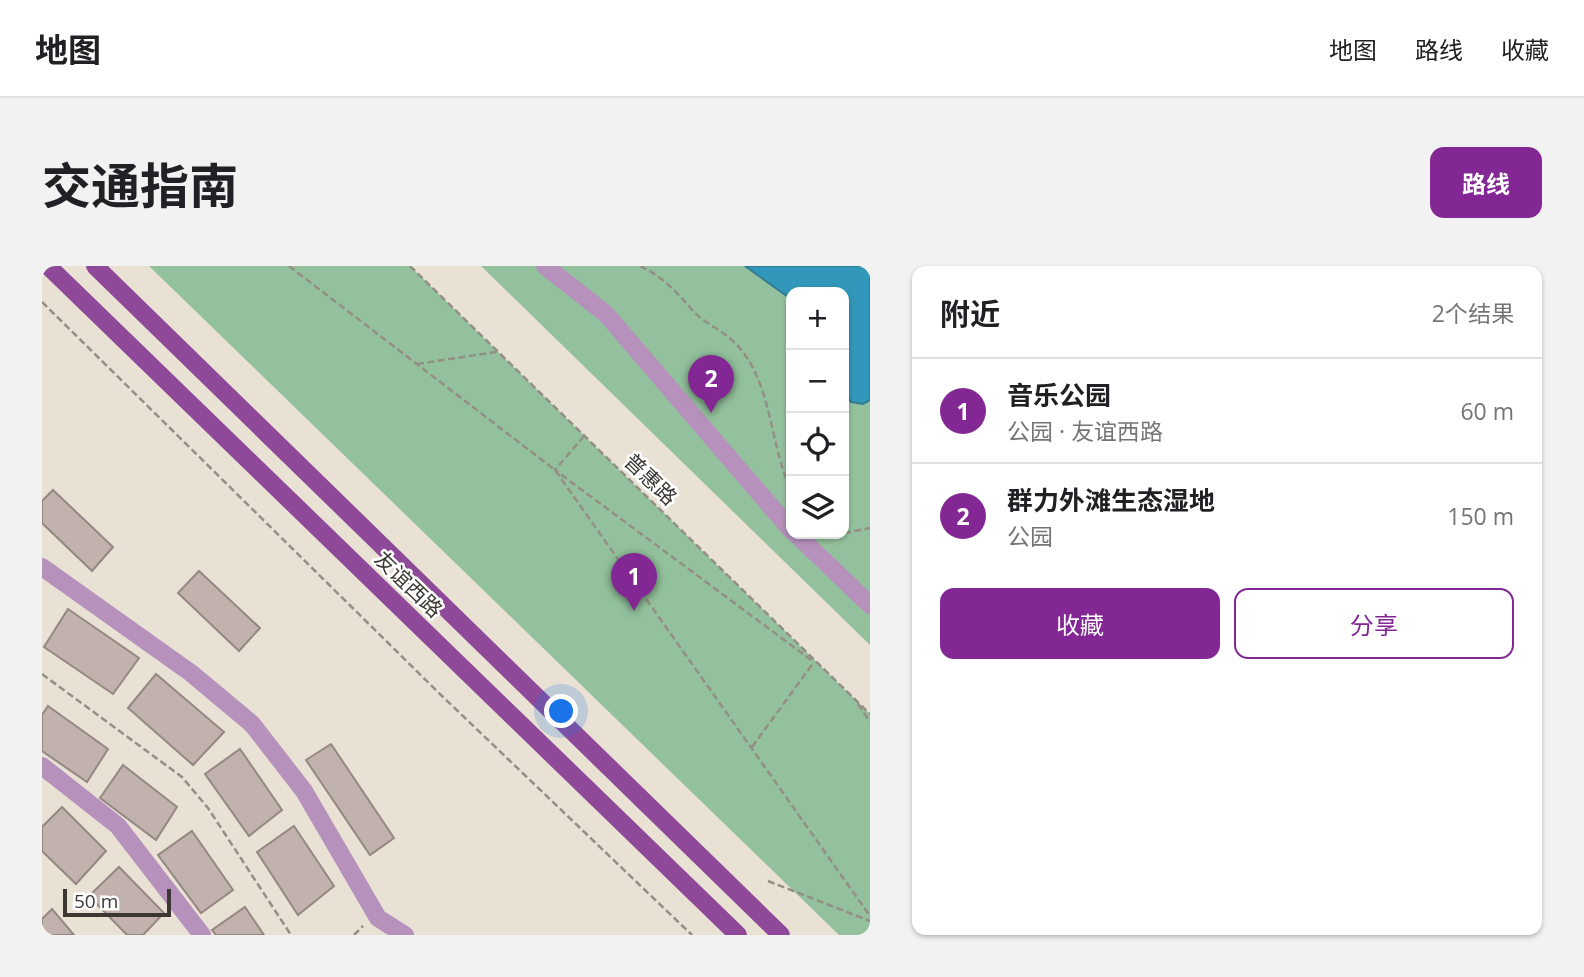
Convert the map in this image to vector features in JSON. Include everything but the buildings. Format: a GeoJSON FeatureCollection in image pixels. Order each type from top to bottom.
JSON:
{"type":"FeatureCollection","features":[{"type":"Feature","properties":{"kind":"main road","name":"友谊西路"},"geometry":{"type":"LineString","coordinates":[[48,266],[738,935]]}},
{"type":"Feature","properties":{"kind":"main road","name":"友谊西路"},"geometry":{"type":"LineString","coordinates":[[95,266],[782,935]]}},
{"type":"Feature","properties":{"kind":"street"},"geometry":{"type":"LineString","coordinates":[[545,266],[606,314],[786,524]]}},
{"type":"Feature","properties":{"kind":"street"},"geometry":{"type":"LineString","coordinates":[[801,539],[870,605]]}},
{"type":"Feature","properties":{"kind":"street"},"geometry":{"type":"LineString","coordinates":[[42,567],[191,673],[252,724],[304,791],[378,918],[405,935]]}},
{"type":"Feature","properties":{"kind":"street"},"geometry":{"type":"LineString","coordinates":[[42,766],[118,826],[202,935]]}},
{"type":"Feature","properties":{"kind":"path"},"geometry":{"type":"LineString","coordinates":[[289,266],[555,470],[825,670]]}},
{"type":"Feature","properties":{"kind":"path","name":"普惠路"},"geometry":{"type":"LineString","coordinates":[[410,266],[870,714]]}},
{"type":"Feature","properties":{"kind":"path"},"geometry":{"type":"LineString","coordinates":[[640,266],[676,289],[693,310],[737,344],[760,381],[773,442],[786,477]]}},
{"type":"Feature","properties":{"kind":"path"},"geometry":{"type":"LineString","coordinates":[[42,302],[442,696],[692,935]]}},
{"type":"Feature","properties":{"kind":"path"},"geometry":{"type":"LineString","coordinates":[[416,364],[498,352]]}},
{"type":"Feature","properties":{"kind":"path"},"geometry":{"type":"LineString","coordinates":[[555,470],[584,436]]}},
{"type":"Feature","properties":{"kind":"path"},"geometry":{"type":"LineString","coordinates":[[555,470],[870,916]]}},
{"type":"Feature","properties":{"kind":"path"},"geometry":{"type":"LineString","coordinates":[[849,532],[870,528]]}},
{"type":"Feature","properties":{"kind":"path"},"geometry":{"type":"LineString","coordinates":[[751,747],[814,662]]}},
{"type":"Feature","properties":{"kind":"path"},"geometry":{"type":"LineString","coordinates":[[42,674],[182,778],[208,808],[291,935]]}},
{"type":"Feature","properties":{"kind":"path"},"geometry":{"type":"LineString","coordinates":[[853,698],[870,722]]}},
{"type":"Feature","properties":{"kind":"path"},"geometry":{"type":"LineString","coordinates":[[768,881],[870,921]]}},
{"type":"Feature","properties":{"kind":"green space"},"geometry":{"type":"Polygon","coordinates":[[[149,266],[410,266],[870,714],[870,935],[839,935],[149,266]]]}},
{"type":"Feature","properties":{"kind":"green space"},"geometry":{"type":"Polygon","coordinates":[[[481,266],[870,266],[870,645],[481,266]]]}},
{"type":"Feature","properties":{"kind":"water"},"geometry":{"type":"Polygon","coordinates":[[[745,266],[870,266],[870,400],[863,404],[851,402],[849,399],[849,287],[786,287],[786,295],[745,266]]]}},
{"type":"Feature","properties":{"kind":"place","name":"群力外滩生态湿地"},"geometry":{"type":"Point","coordinates":[711,413]}},
{"type":"Feature","properties":{"kind":"place","name":"音乐公园"},"geometry":{"type":"Point","coordinates":[634,611]}}]}
